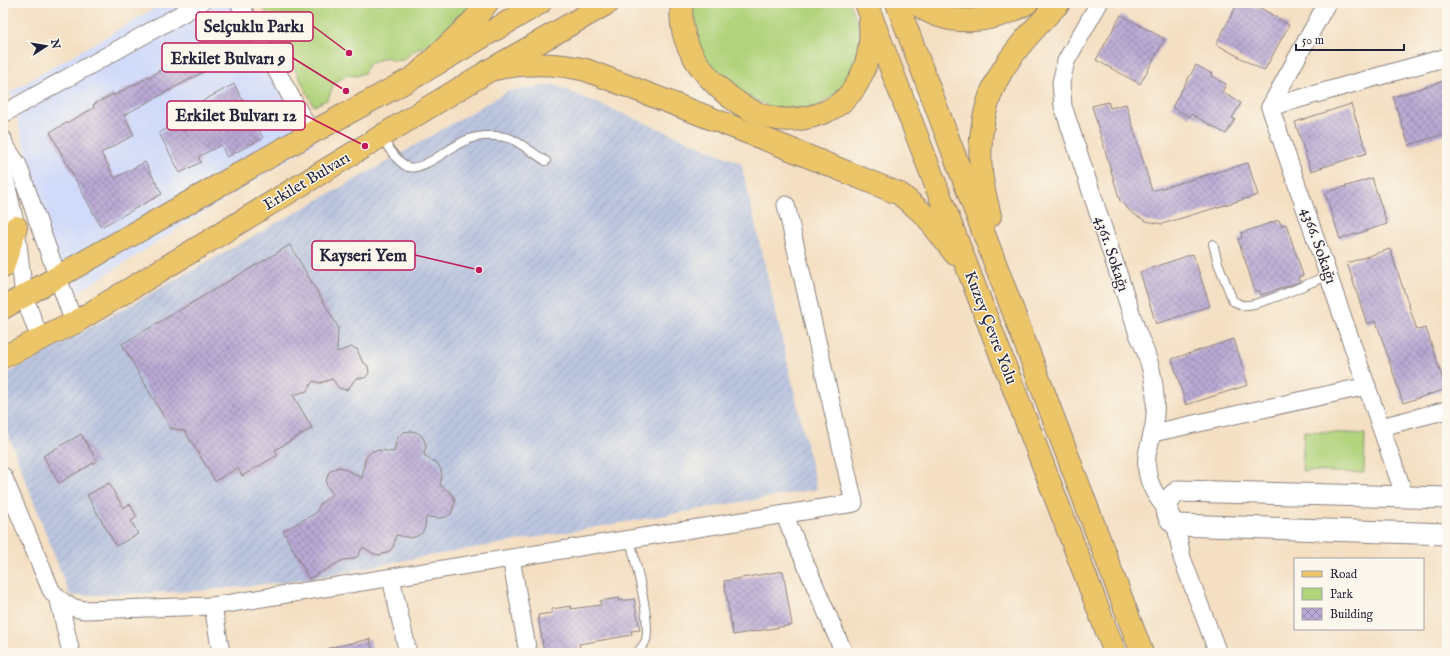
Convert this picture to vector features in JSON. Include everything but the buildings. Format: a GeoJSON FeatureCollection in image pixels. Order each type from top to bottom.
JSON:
{"type":"FeatureCollection","features":[{"type":"Feature","properties":{"kind":"main road"},"geometry":{"type":"LineString","coordinates":[[416,76],[469,25],[487,3]]}},
{"type":"Feature","properties":{"kind":"main road"},"geometry":{"type":"LineString","coordinates":[[3,308],[311,133],[416,76],[540,3]]}},
{"type":"Feature","properties":{"kind":"main road","name":"Erkilet Bulvarı"},"geometry":{"type":"LineString","coordinates":[[3,357],[74,323],[490,70],[608,3]]}},
{"type":"Feature","properties":{"kind":"main road"},"geometry":{"type":"LineString","coordinates":[[682,3],[681,20],[689,49],[714,83],[726,94],[748,108],[768,117],[787,120],[807,118],[829,110],[840,104],[854,89],[866,66],[869,54],[871,29],[867,4]]}},
{"type":"Feature","properties":{"kind":"main road","name":"Kuzey Çevre Yolu"},"geometry":{"type":"LineString","coordinates":[[897,3],[1142,653]]}},
{"type":"Feature","properties":{"kind":"main road"},"geometry":{"type":"LineString","coordinates":[[916,3],[938,16],[964,20],[1004,14],[1027,3]]}},
{"type":"Feature","properties":{"kind":"main road"},"geometry":{"type":"LineString","coordinates":[[1011,303],[981,173],[980,146],[982,128],[990,96],[1002,70],[1020,45],[1059,3]]}},
{"type":"Feature","properties":{"kind":"main road","name":"Kuzey Çevre Yolu"},"geometry":{"type":"LineString","coordinates":[[867,4],[1115,653]]}},
{"type":"Feature","properties":{"kind":"main road"},"geometry":{"type":"LineString","coordinates":[[490,70],[505,66],[536,63],[569,66],[586,70],[785,147],[900,194],[925,214],[969,272]]}},
{"type":"Feature","properties":{"kind":"main road"},"geometry":{"type":"LineString","coordinates":[[3,267],[16,227]]}},
{"type":"Feature","properties":{"kind":"street"},"geometry":{"type":"LineString","coordinates":[[3,114],[201,3]]}},
{"type":"Feature","properties":{"kind":"street"},"geometry":{"type":"LineString","coordinates":[[239,3],[311,133]]}},
{"type":"Feature","properties":{"kind":"street","name":"4361. Sokağı"},"geometry":{"type":"LineString","coordinates":[[1099,3],[1066,61],[1061,83],[1061,95],[1063,106],[1138,334],[1150,365],[1156,398],[1153,433],[1147,452],[1147,473],[1154,493],[1171,517]]}},
{"type":"Feature","properties":{"kind":"street"},"geometry":{"type":"LineString","coordinates":[[1270,107],[1327,3]]}},
{"type":"Feature","properties":{"kind":"street"},"geometry":{"type":"LineString","coordinates":[[1270,107],[1447,56]]}},
{"type":"Feature","properties":{"kind":"street","name":"4366. Sokağı"},"geometry":{"type":"LineString","coordinates":[[1270,107],[1405,497]]}},
{"type":"Feature","properties":{"kind":"street"},"geometry":{"type":"LineString","coordinates":[[4,142],[18,165],[74,323]]}},
{"type":"Feature","properties":{"kind":"street"},"geometry":{"type":"LineString","coordinates":[[4,142],[4,174],[16,227],[24,296],[40,339]]}},
{"type":"Feature","properties":{"kind":"street"},"geometry":{"type":"LineString","coordinates":[[3,476],[51,590],[59,600],[70,607],[84,610],[213,606],[854,503],[786,205]]}},
{"type":"Feature","properties":{"kind":"street"},"geometry":{"type":"LineString","coordinates":[[1153,433],[1367,386]]}},
{"type":"Feature","properties":{"kind":"street"},"geometry":{"type":"LineString","coordinates":[[1381,426],[1447,410]]}},
{"type":"Feature","properties":{"kind":"street"},"geometry":{"type":"LineString","coordinates":[[1218,653],[1182,558],[1171,517],[1170,498],[1179,491],[1447,498]]}},
{"type":"Feature","properties":{"kind":"street"},"geometry":{"type":"LineString","coordinates":[[784,514],[844,653]]}},
{"type":"Feature","properties":{"kind":"street"},"geometry":{"type":"LineString","coordinates":[[1171,517],[1447,534]]}},
{"type":"Feature","properties":{"kind":"street"},"geometry":{"type":"LineString","coordinates":[[511,558],[528,653]]}},
{"type":"Feature","properties":{"kind":"street"},"geometry":{"type":"LineString","coordinates":[[391,578],[408,653]]}},
{"type":"Feature","properties":{"kind":"street"},"geometry":{"type":"LineString","coordinates":[[59,600],[71,653]]}},
{"type":"Feature","properties":{"kind":"street"},"geometry":{"type":"LineString","coordinates":[[213,606],[221,653]]}},
{"type":"Feature","properties":{"kind":"lane"},"geometry":{"type":"LineString","coordinates":[[381,137],[394,155],[410,168],[428,163],[441,156],[451,147],[469,139],[492,136],[510,138],[546,161]]}},
{"type":"Feature","properties":{"kind":"lane"},"geometry":{"type":"LineString","coordinates":[[1213,244],[1218,263],[1233,301],[1241,305],[1250,305],[1278,296],[1328,275]]}},
{"type":"Feature","properties":{"kind":"lane"},"geometry":{"type":"LineString","coordinates":[[630,539],[643,599],[646,625],[645,642],[637,653]]}},
{"type":"Feature","properties":{"kind":"shaded area"},"geometry":{"type":"Polygon","coordinates":[[[164,3],[239,3],[315,142],[66,300],[10,92],[164,3]]]}},
{"type":"Feature","properties":{"kind":"shaded area"},"geometry":{"type":"Polygon","coordinates":[[[554,85],[741,163],[817,489],[279,583],[197,591],[70,596],[3,421],[3,376],[383,164],[508,91],[554,85]]]}},
{"type":"Feature","properties":{"kind":"green space"},"geometry":{"type":"Polygon","coordinates":[[[261,3],[475,3],[431,43],[415,50],[403,60],[393,61],[386,57],[369,64],[364,73],[356,76],[348,75],[335,82],[328,99],[314,106],[261,3]]]}},
{"type":"Feature","properties":{"kind":"green space"},"geometry":{"type":"Polygon","coordinates":[[[689,3],[850,3],[859,26],[862,46],[847,85],[814,109],[772,108],[735,90],[700,53],[688,12],[689,3]]]}},
{"type":"Feature","properties":{"kind":"green space"},"geometry":{"type":"Polygon","coordinates":[[[932,3],[1010,3],[1001,7],[960,12],[932,3]]]}},
{"type":"Feature","properties":{"kind":"green space"},"geometry":{"type":"Polygon","coordinates":[[[1304,431],[1365,434],[1364,473],[1302,471],[1304,431]]]}},
{"type":"Feature","properties":{"kind":"place","name":"Selçuklu Parkı"},"geometry":{"type":"Point","coordinates":[349,53]}},
{"type":"Feature","properties":{"kind":"place","name":"Erkilet Bulvarı 9"},"geometry":{"type":"Point","coordinates":[346,91]}},
{"type":"Feature","properties":{"kind":"place","name":"Erkilet Bulvarı 12"},"geometry":{"type":"Point","coordinates":[365,146]}},
{"type":"Feature","properties":{"kind":"place","name":"Kayseri Yem"},"geometry":{"type":"Point","coordinates":[479,270]}}]}
